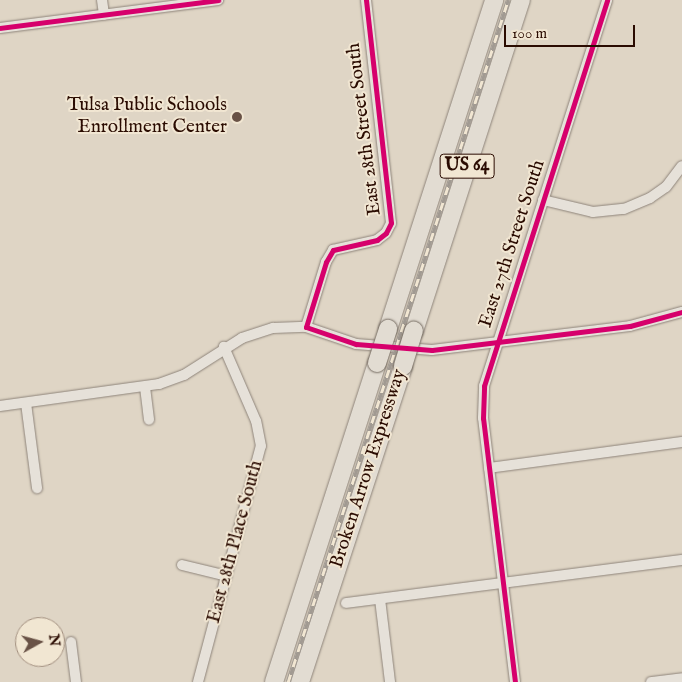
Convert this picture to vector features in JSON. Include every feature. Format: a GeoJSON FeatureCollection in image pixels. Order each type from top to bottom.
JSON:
{"type":"FeatureCollection","features":[{"type":"Feature","properties":{"kind":"highway","name":"Broken Arrow Expressway"},"geometry":{"type":"LineString","coordinates":[[274,682],[494,0]]}},
{"type":"Feature","properties":{"kind":"highway","name":"Broken Arrow Expressway"},"geometry":{"type":"LineString","coordinates":[[300,682],[521,0]]}},
{"type":"Feature","properties":{"kind":"street"},"geometry":{"type":"LineString","coordinates":[[102,0],[104,15]]}},
{"type":"Feature","properties":{"kind":"street"},"geometry":{"type":"LineString","coordinates":[[0,28],[218,0]]}},
{"type":"Feature","properties":{"kind":"street","name":"East 28th Street South"},"geometry":{"type":"LineString","coordinates":[[306,327],[326,262],[333,250],[377,240],[386,234],[391,223],[366,0]]}},
{"type":"Feature","properties":{"kind":"street","name":"East 27th Street South"},"geometry":{"type":"LineString","coordinates":[[515,682],[483,418],[484,386],[496,343],[607,0]]}},
{"type":"Feature","properties":{"kind":"street"},"geometry":{"type":"LineString","coordinates":[[543,200],[593,212],[624,209],[650,198],[666,187],[682,166]]}},
{"type":"Feature","properties":{"kind":"street"},"geometry":{"type":"LineString","coordinates":[[0,406],[145,387],[184,375],[224,348],[259,332],[306,327],[356,344],[432,350],[630,326],[682,312]]}},
{"type":"Feature","properties":{"kind":"street","name":"East 28th Place South"},"geometry":{"type":"LineString","coordinates":[[198,682],[261,446],[256,420],[224,348]]}},
{"type":"Feature","properties":{"kind":"street"},"geometry":{"type":"LineString","coordinates":[[145,387],[149,420]]}},
{"type":"Feature","properties":{"kind":"street"},"geometry":{"type":"LineString","coordinates":[[26,403],[36,488]]}},
{"type":"Feature","properties":{"kind":"street"},"geometry":{"type":"LineString","coordinates":[[489,468],[682,442]]}},
{"type":"Feature","properties":{"kind":"street"},"geometry":{"type":"LineString","coordinates":[[346,603],[682,560]]}},
{"type":"Feature","properties":{"kind":"street"},"geometry":{"type":"LineString","coordinates":[[182,565],[227,576]]}},
{"type":"Feature","properties":{"kind":"street"},"geometry":{"type":"LineString","coordinates":[[380,598],[390,682]]}},
{"type":"Feature","properties":{"kind":"street"},"geometry":{"type":"LineString","coordinates":[[71,642],[76,682]]}},
{"type":"Feature","properties":{"kind":"street"},"geometry":{"type":"LineString","coordinates":[[651,682],[682,678]]}},
{"type":"Feature","properties":{"kind":"railway"},"geometry":{"type":"LineString","coordinates":[[288,682],[508,0]]}},
{"type":"Feature","properties":{"kind":"cycle path"},"geometry":{"type":"LineString","coordinates":[[0,28],[218,0]]}},
{"type":"Feature","properties":{"kind":"cycle path"},"geometry":{"type":"LineString","coordinates":[[366,0],[391,223],[386,233],[377,240],[333,250],[326,262],[306,327],[356,344],[432,350],[630,326],[682,312]]}},
{"type":"Feature","properties":{"kind":"cycle path"},"geometry":{"type":"LineString","coordinates":[[515,682],[483,418],[484,386],[607,0]]}},
{"type":"Feature","properties":{"kind":"place","name":"Tulsa Public Schools Enrollment Center"},"geometry":{"type":"Point","coordinates":[237,117]}}]}
